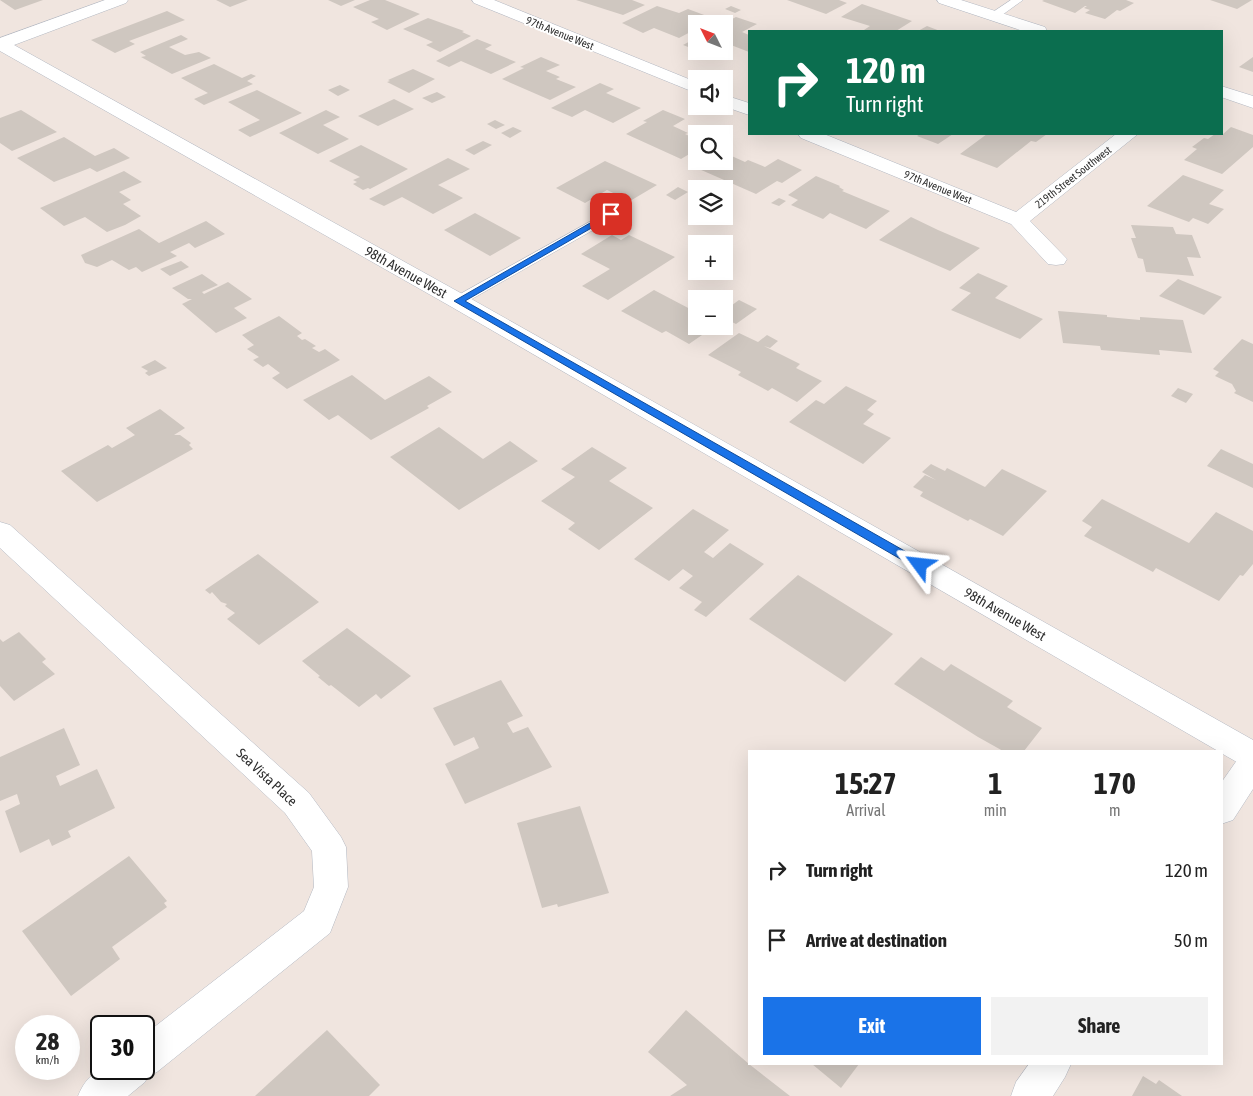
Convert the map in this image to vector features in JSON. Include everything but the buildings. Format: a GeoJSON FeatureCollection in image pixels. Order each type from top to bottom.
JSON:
{"type":"FeatureCollection","features":[{"type":"Feature","properties":{"kind":"street"},"geometry":{"type":"LineString","coordinates":[[0,44],[120,0]]}},
{"type":"Feature","properties":{"kind":"street","name":"97th Avenue West"},"geometry":{"type":"LineString","coordinates":[[480,0],[688,85]]}},
{"type":"Feature","properties":{"kind":"street"},"geometry":{"type":"LineString","coordinates":[[945,0],[1037,30]]}},
{"type":"Feature","properties":{"kind":"street","name":"98th Avenue West"},"geometry":{"type":"LineString","coordinates":[[0,44],[458,301],[1253,756]]}},
{"type":"Feature","properties":{"kind":"street"},"geometry":{"type":"LineString","coordinates":[[1223,92],[1253,102]]}},
{"type":"Feature","properties":{"kind":"street"},"geometry":{"type":"LineString","coordinates":[[733,104],[748,110]]}},
{"type":"Feature","properties":{"kind":"street","name":"97th Avenue West"},"geometry":{"type":"LineString","coordinates":[[810,135],[1018,220],[1056,259]]}},
{"type":"Feature","properties":{"kind":"street","name":"219th Street Southwest"},"geometry":{"type":"LineString","coordinates":[[1018,220],[1127,135]]}},
{"type":"Feature","properties":{"kind":"street","name":"Sea Vista Place"},"geometry":{"type":"LineString","coordinates":[[0,532],[297,803],[329,847],[331,887],[318,922],[155,1050]]}},
{"type":"Feature","properties":{"kind":"street"},"geometry":{"type":"LineString","coordinates":[[1223,807],[1253,762]]}},
{"type":"Feature","properties":{"kind":"street"},"geometry":{"type":"LineString","coordinates":[[1030,1096],[1051,1065]]}},
{"type":"Feature","properties":{"kind":"street"},"geometry":{"type":"LineString","coordinates":[[97,1096],[118,1080]]}},
{"type":"Feature","properties":{"kind":"lane"},"geometry":{"type":"LineString","coordinates":[[994,16],[1018,0]]}},
{"type":"Feature","properties":{"kind":"lane"},"geometry":{"type":"LineString","coordinates":[[458,301],[611,214]]}},
{"type":"Feature","properties":{"kind":"route"},"geometry":{"type":"LineString","coordinates":[[611,214],[458,301],[920,565]]}}]}
